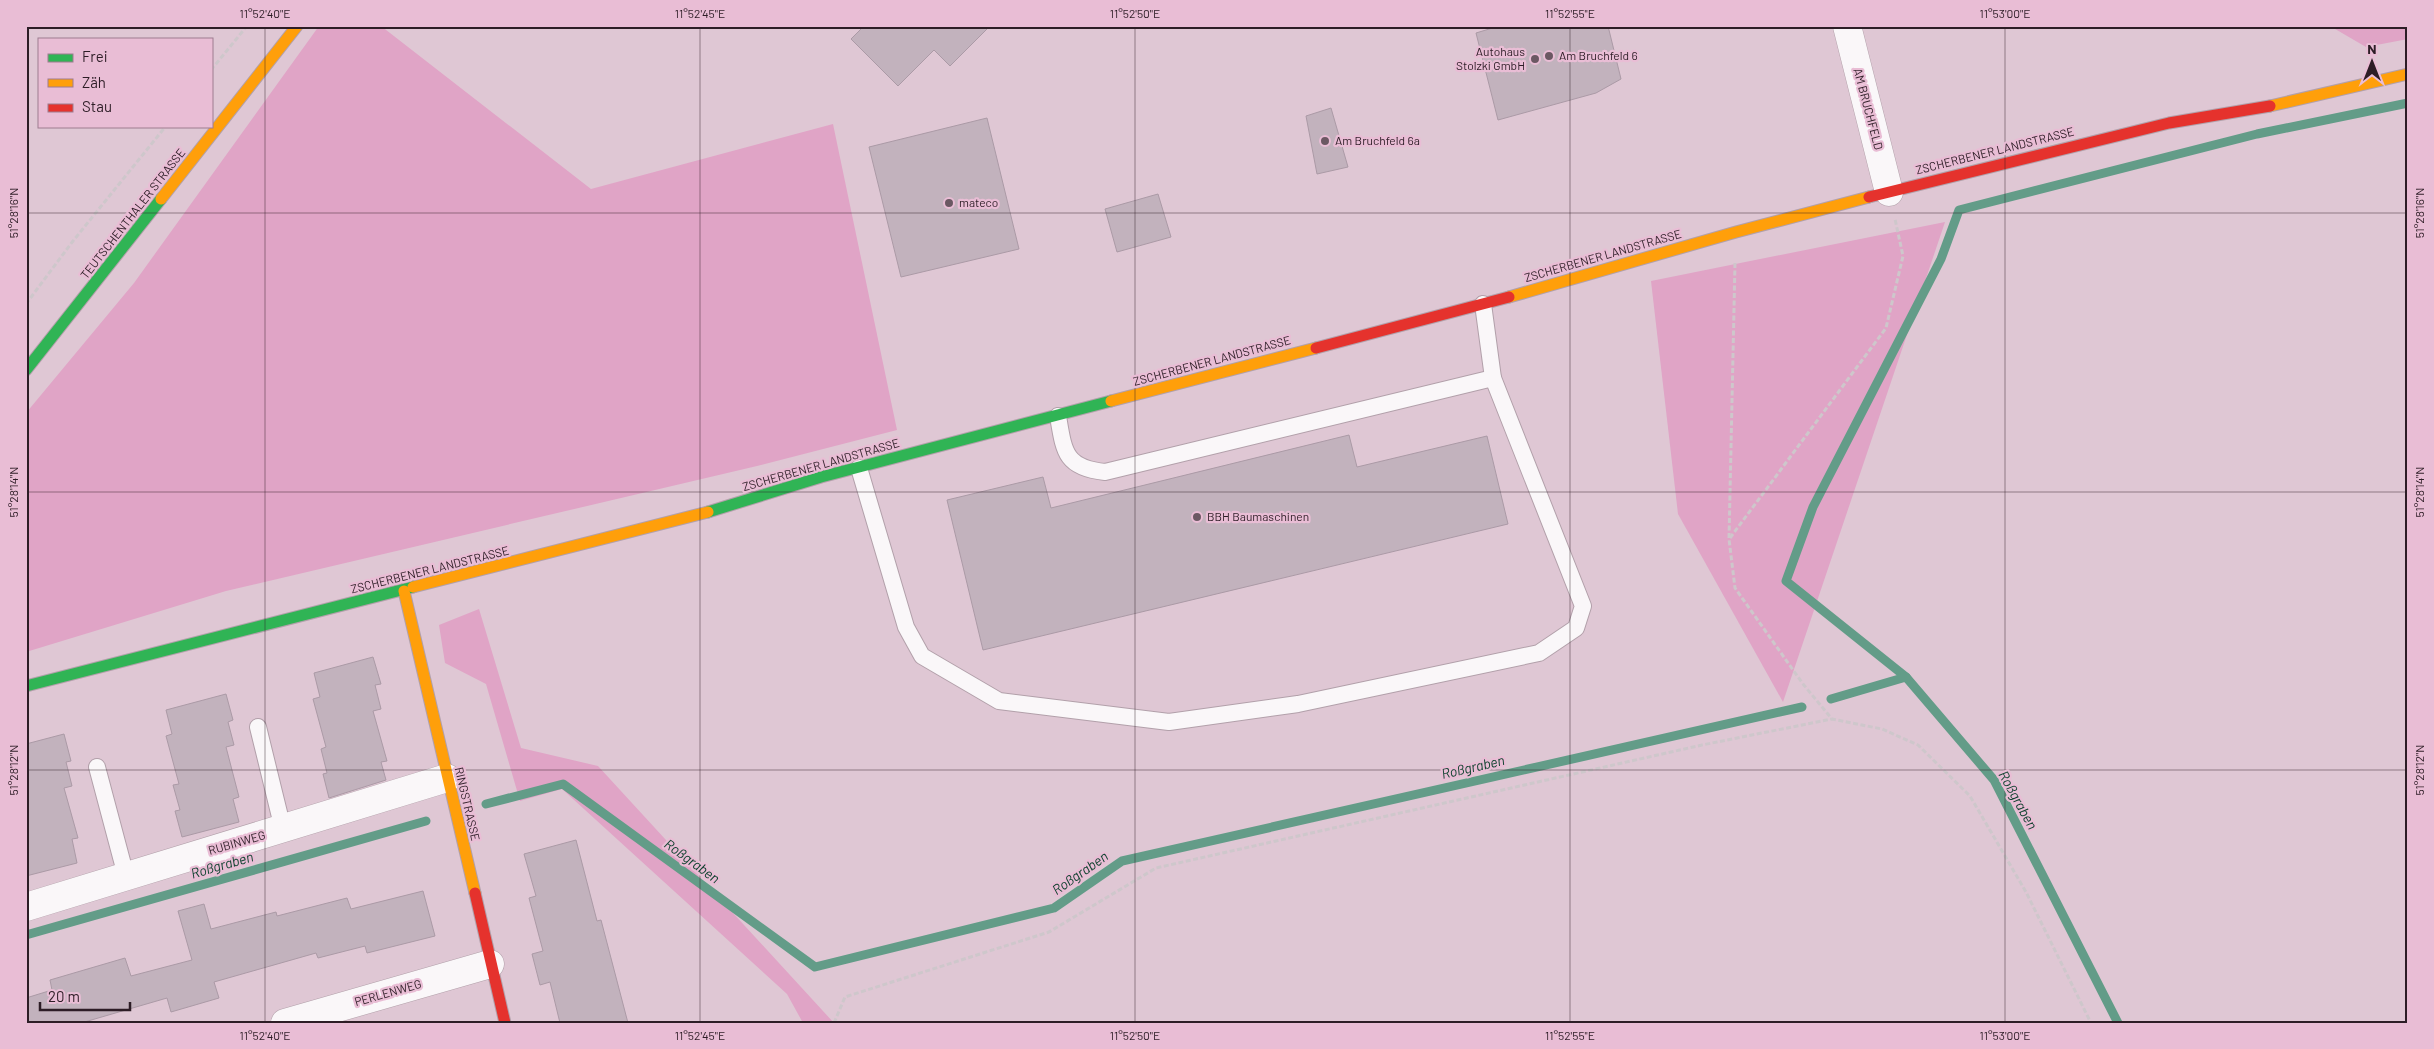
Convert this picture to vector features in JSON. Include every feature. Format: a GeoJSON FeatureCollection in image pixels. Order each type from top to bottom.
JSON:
{"type":"FeatureCollection","features":[{"type":"Feature","properties":{"kind":"street","name":"TEUTSCHENTHALER STRASSE"},"geometry":{"type":"LineString","coordinates":[[26,370],[296,26]]}},
{"type":"Feature","properties":{"kind":"street","name":"AM BRUCHFELD"},"geometry":{"type":"LineString","coordinates":[[1847,26],[1889,192]]}},
{"type":"Feature","properties":{"kind":"street","name":"ZSCHERBENER LANDSTRASSE"},"geometry":{"type":"LineString","coordinates":[[26,686],[404,591],[712,510],[859,468],[1572,281],[1736,232],[1889,192],[2169,123],[2268,106],[2408,74]]}},
{"type":"Feature","properties":{"kind":"street","name":"RINGSTRASSE"},"geometry":{"type":"LineString","coordinates":[[404,591],[505,1023]]}},
{"type":"Feature","properties":{"kind":"street","name":"RUBINWEG"},"geometry":{"type":"LineString","coordinates":[[26,907],[283,830],[447,778]]}},
{"type":"Feature","properties":{"kind":"street","name":"PERLENWEG"},"geometry":{"type":"LineString","coordinates":[[285,1023],[490,964]]}},
{"type":"Feature","properties":{"kind":"lane"},"geometry":{"type":"LineString","coordinates":[[859,468],[906,627],[922,656],[999,701],[1169,722],[1298,704],[1539,653],[1576,628],[1583,606],[1494,378],[1482,304]]}},
{"type":"Feature","properties":{"kind":"lane"},"geometry":{"type":"LineString","coordinates":[[1058,416],[1064,449],[1073,463],[1087,470],[1105,472],[1494,378]]}},
{"type":"Feature","properties":{"kind":"lane"},"geometry":{"type":"LineString","coordinates":[[258,727],[283,830]]}},
{"type":"Feature","properties":{"kind":"lane"},"geometry":{"type":"LineString","coordinates":[[97,767],[126,876]]}},
{"type":"Feature","properties":{"kind":"path"},"geometry":{"type":"LineString","coordinates":[[212,69],[247,26]]}},
{"type":"Feature","properties":{"kind":"path"},"geometry":{"type":"LineString","coordinates":[[26,304],[73,241],[164,128]]}},
{"type":"Feature","properties":{"kind":"path"},"geometry":{"type":"LineString","coordinates":[[1729,539],[1886,328],[1903,256],[1889,192]]}},
{"type":"Feature","properties":{"kind":"path"},"geometry":{"type":"LineString","coordinates":[[1736,232],[1729,539],[1735,588],[1803,684],[1832,719]]}},
{"type":"Feature","properties":{"kind":"path"},"geometry":{"type":"LineString","coordinates":[[834,1023],[845,998],[1049,932],[1156,868],[1683,749],[1832,719],[1882,729],[1918,745],[1970,796],[2026,892],[2091,1023]]}},
{"type":"Feature","properties":{"kind":"shaded area"},"geometry":{"type":"Polygon","coordinates":[[[319,26],[381,26],[591,189],[833,124],[897,430],[757,466],[226,591],[26,652],[26,413],[134,283],[319,26]]]}},
{"type":"Feature","properties":{"kind":"shaded area"},"geometry":{"type":"Polygon","coordinates":[[[2330,26],[2408,26],[2408,39],[2366,47],[2330,26]]]}},
{"type":"Feature","properties":{"kind":"shaded area"},"geometry":{"type":"Polygon","coordinates":[[[1945,222],[1783,702],[1678,514],[1651,281],[1945,222]]]}},
{"type":"Feature","properties":{"kind":"shaded area"},"geometry":{"type":"Polygon","coordinates":[[[479,609],[521,748],[598,766],[834,1023],[803,1023],[787,994],[562,789],[520,801],[486,684],[445,663],[439,625],[479,609]]]}},
{"type":"Feature","properties":{"kind":"building"},"geometry":{"type":"Polygon","coordinates":[[[864,26],[990,26],[950,66],[934,50],[898,86],[851,39],[864,26]]]}},
{"type":"Feature","properties":{"kind":"building","name":"Am Bruchfeld 6"},"geometry":{"type":"Polygon","coordinates":[[[1499,26],[1608,26],[1621,79],[1596,93],[1498,120],[1476,33],[1499,26]]]}},
{"type":"Feature","properties":{"kind":"building","name":"Am Bruchfeld 6a"},"geometry":{"type":"Polygon","coordinates":[[[1331,108],[1348,167],[1317,174],[1306,116],[1331,108]]]}},
{"type":"Feature","properties":{"kind":"building"},"geometry":{"type":"Polygon","coordinates":[[[987,118],[1019,249],[901,277],[869,147],[987,118]]]}},
{"type":"Feature","properties":{"kind":"building"},"geometry":{"type":"Polygon","coordinates":[[[1158,194],[1171,237],[1117,252],[1105,209],[1158,194]]]}},
{"type":"Feature","properties":{"kind":"building"},"geometry":{"type":"Polygon","coordinates":[[[1349,435],[1357,467],[1487,436],[1508,524],[983,650],[947,500],[1043,477],[1051,508],[1349,435]]]}},
{"type":"Feature","properties":{"kind":"building"},"geometry":{"type":"Polygon","coordinates":[[[373,657],[381,684],[375,685],[381,709],[373,711],[387,761],[381,762],[386,780],[329,798],[323,774],[327,773],[321,749],[326,747],[313,699],[320,697],[314,673],[373,657]]]}},
{"type":"Feature","properties":{"kind":"building"},"geometry":{"type":"Polygon","coordinates":[[[226,694],[233,720],[228,722],[234,745],[226,747],[239,797],[233,799],[239,822],[182,837],[175,811],[180,810],[173,785],[179,784],[166,736],[172,734],[166,710],[226,694]]]}},
{"type":"Feature","properties":{"kind":"building"},"geometry":{"type":"Polygon","coordinates":[[[64,734],[71,761],[66,762],[72,786],[64,788],[78,838],[72,839],[77,863],[26,876],[26,744],[64,734]]]}},
{"type":"Feature","properties":{"kind":"building"},"geometry":{"type":"Polygon","coordinates":[[[576,840],[597,921],[601,920],[628,1023],[560,1023],[550,982],[540,985],[532,954],[543,951],[529,898],[536,896],[524,854],[576,840]]]}},
{"type":"Feature","properties":{"kind":"building"},"geometry":{"type":"Polygon","coordinates":[[[423,891],[435,936],[367,953],[365,946],[318,958],[316,953],[214,982],[219,998],[171,1012],[167,998],[81,1023],[26,1023],[26,998],[52,990],[50,980],[125,958],[131,976],[192,960],[178,911],[204,904],[211,929],[276,912],[277,916],[347,898],[351,909],[423,891]]]}},
{"type":"Feature","properties":{"kind":"waterway"},"geometry":{"type":"LineString","coordinates":[[1906,677],[1786,581],[1813,507],[1941,259],[1959,210],[2257,134],[2408,103]]}},
{"type":"Feature","properties":{"kind":"waterway","name":"Roßgraben"},"geometry":{"type":"LineString","coordinates":[[1831,699],[1906,677],[1994,780],[2118,1023]]}},
{"type":"Feature","properties":{"kind":"waterway","name":"Roßgraben"},"geometry":{"type":"LineString","coordinates":[[486,804],[563,784],[815,967],[1054,908],[1122,861],[1802,707]]}},
{"type":"Feature","properties":{"kind":"waterway","name":"Roßgraben"},"geometry":{"type":"LineString","coordinates":[[26,935],[426,821]]}},
{"type":"Feature","properties":{"kind":"traffic: fast"},"geometry":{"type":"LineString","coordinates":[[26,370],[161,199]]}},
{"type":"Feature","properties":{"kind":"traffic: fast"},"geometry":{"type":"LineString","coordinates":[[708,512],[821,477],[1111,401]]}},
{"type":"Feature","properties":{"kind":"traffic: fast"},"geometry":{"type":"LineString","coordinates":[[26,686],[413,587]]}},
{"type":"Feature","properties":{"kind":"traffic: slow"},"geometry":{"type":"LineString","coordinates":[[161,199],[297,26]]}},
{"type":"Feature","properties":{"kind":"traffic: slow"},"geometry":{"type":"LineString","coordinates":[[2270,106],[2408,74]]}},
{"type":"Feature","properties":{"kind":"traffic: slow"},"geometry":{"type":"LineString","coordinates":[[1509,297],[1736,232],[1869,197]]}},
{"type":"Feature","properties":{"kind":"traffic: slow"},"geometry":{"type":"LineString","coordinates":[[1111,401],[1316,348]]}},
{"type":"Feature","properties":{"kind":"traffic: slow"},"geometry":{"type":"LineString","coordinates":[[413,587],[708,512]]}},
{"type":"Feature","properties":{"kind":"traffic: slow"},"geometry":{"type":"LineString","coordinates":[[404,591],[475,893]]}},
{"type":"Feature","properties":{"kind":"traffic: jam"},"geometry":{"type":"LineString","coordinates":[[1869,197],[2169,123],[2270,106]]}},
{"type":"Feature","properties":{"kind":"traffic: jam"},"geometry":{"type":"LineString","coordinates":[[1316,348],[1509,297]]}},
{"type":"Feature","properties":{"kind":"traffic: jam"},"geometry":{"type":"LineString","coordinates":[[475,893],[505,1023]]}},
{"type":"Feature","properties":{"kind":"place","name":"Am Bruchfeld 6"},"geometry":{"type":"Point","coordinates":[1549,56]}},
{"type":"Feature","properties":{"kind":"place","name":"Autohaus Stolzki GmbH"},"geometry":{"type":"Point","coordinates":[1535,59]}},
{"type":"Feature","properties":{"kind":"place","name":"Am Bruchfeld 6a"},"geometry":{"type":"Point","coordinates":[1325,141]}},
{"type":"Feature","properties":{"kind":"place","name":"mateco"},"geometry":{"type":"Point","coordinates":[949,203]}},
{"type":"Feature","properties":{"kind":"place","name":"BBH Baumaschinen"},"geometry":{"type":"Point","coordinates":[1197,517]}}]}
